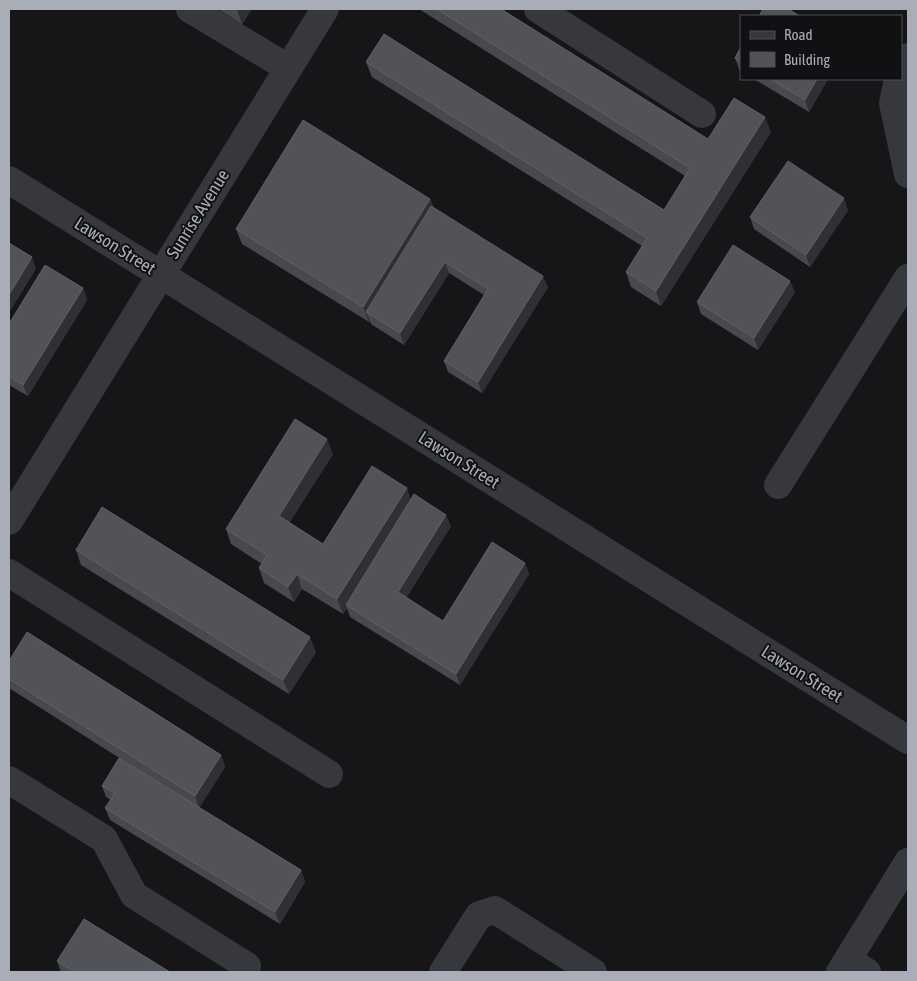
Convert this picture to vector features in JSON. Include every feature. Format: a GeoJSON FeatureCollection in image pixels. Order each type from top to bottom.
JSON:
{"type":"FeatureCollection","features":[{"type":"Feature","properties":{"kind":"street"},"geometry":{"type":"LineString","coordinates":[[190,9],[288,68]]}},
{"type":"Feature","properties":{"kind":"street","name":"Sunrise Avenue"},"geometry":{"type":"LineString","coordinates":[[9,521],[325,9]]}},
{"type":"Feature","properties":{"kind":"street"},"geometry":{"type":"LineString","coordinates":[[538,9],[567,16],[702,114]]}},
{"type":"Feature","properties":{"kind":"street"},"geometry":{"type":"LineString","coordinates":[[898,80],[893,102],[908,174]]}},
{"type":"Feature","properties":{"kind":"street","name":"Lawson Street"},"geometry":{"type":"LineString","coordinates":[[9,180],[908,740]]}},
{"type":"Feature","properties":{"kind":"street"},"geometry":{"type":"LineString","coordinates":[[778,485],[908,278]]}},
{"type":"Feature","properties":{"kind":"street"},"geometry":{"type":"LineString","coordinates":[[9,573],[329,774]]}},
{"type":"Feature","properties":{"kind":"street"},"geometry":{"type":"LineString","coordinates":[[9,780],[104,839],[134,895],[247,966]]}},
{"type":"Feature","properties":{"kind":"street"},"geometry":{"type":"LineString","coordinates":[[852,968],[908,862]]}},
{"type":"Feature","properties":{"kind":"street"},"geometry":{"type":"LineString","coordinates":[[443,972],[479,916],[495,910],[593,972]]}},
{"type":"Feature","properties":{"kind":"building"},"geometry":{"type":"Polygon","coordinates":[[[437,9],[501,9],[708,139],[734,98],[765,117],[656,291],[626,272],[647,238],[366,62],[384,34],[664,210],[690,168],[437,9]]]}},
{"type":"Feature","properties":{"kind":"building"},"geometry":{"type":"Polygon","coordinates":[[[763,9],[788,9],[798,15],[760,15],[763,9]]]}},
{"type":"Feature","properties":{"kind":"building"},"geometry":{"type":"Polygon","coordinates":[[[740,49],[740,61],[735,58],[740,49]]]}},
{"type":"Feature","properties":{"kind":"building"},"geometry":{"type":"Polygon","coordinates":[[[772,80],[816,80],[805,100],[772,80]]]}},
{"type":"Feature","properties":{"kind":"building"},"geometry":{"type":"Polygon","coordinates":[[[303,120],[430,199],[363,307],[236,229],[303,120]]]}},
{"type":"Feature","properties":{"kind":"building"},"geometry":{"type":"Polygon","coordinates":[[[788,161],[844,198],[806,255],[750,217],[788,161]]]}},
{"type":"Feature","properties":{"kind":"building"},"geometry":{"type":"Polygon","coordinates":[[[431,206],[543,276],[478,382],[444,361],[488,289],[445,262],[400,333],[366,312],[431,206]]]}},
{"type":"Feature","properties":{"kind":"building"},"geometry":{"type":"Polygon","coordinates":[[[9,243],[32,257],[9,295],[9,243]]]}},
{"type":"Feature","properties":{"kind":"building"},"geometry":{"type":"Polygon","coordinates":[[[733,245],[790,281],[754,338],[697,302],[733,245]]]}},
{"type":"Feature","properties":{"kind":"building"},"geometry":{"type":"Polygon","coordinates":[[[45,265],[83,288],[23,385],[9,376],[9,324],[45,265]]]}},
{"type":"Feature","properties":{"kind":"building"},"geometry":{"type":"Polygon","coordinates":[[[295,419],[327,439],[279,516],[323,544],[372,466],[407,488],[337,599],[297,574],[288,587],[259,568],[267,555],[226,529],[295,419]]]}},
{"type":"Feature","properties":{"kind":"building"},"geometry":{"type":"Polygon","coordinates":[[[414,494],[446,515],[398,592],[443,621],[492,542],[525,563],[456,674],[346,605],[414,494]]]}},
{"type":"Feature","properties":{"kind":"building"},"geometry":{"type":"Polygon","coordinates":[[[102,507],[310,637],[283,680],[76,550],[102,507]]]}},
{"type":"Feature","properties":{"kind":"building"},"geometry":{"type":"Polygon","coordinates":[[[27,632],[221,755],[195,796],[9,679],[9,661],[27,632]]]}},
{"type":"Feature","properties":{"kind":"building"},"geometry":{"type":"Polygon","coordinates":[[[119,758],[301,870],[275,912],[105,808],[115,793],[102,786],[119,758]]]}},
{"type":"Feature","properties":{"kind":"building"},"geometry":{"type":"Polygon","coordinates":[[[84,919],[170,972],[75,972],[57,961],[84,919]]]}}]}
